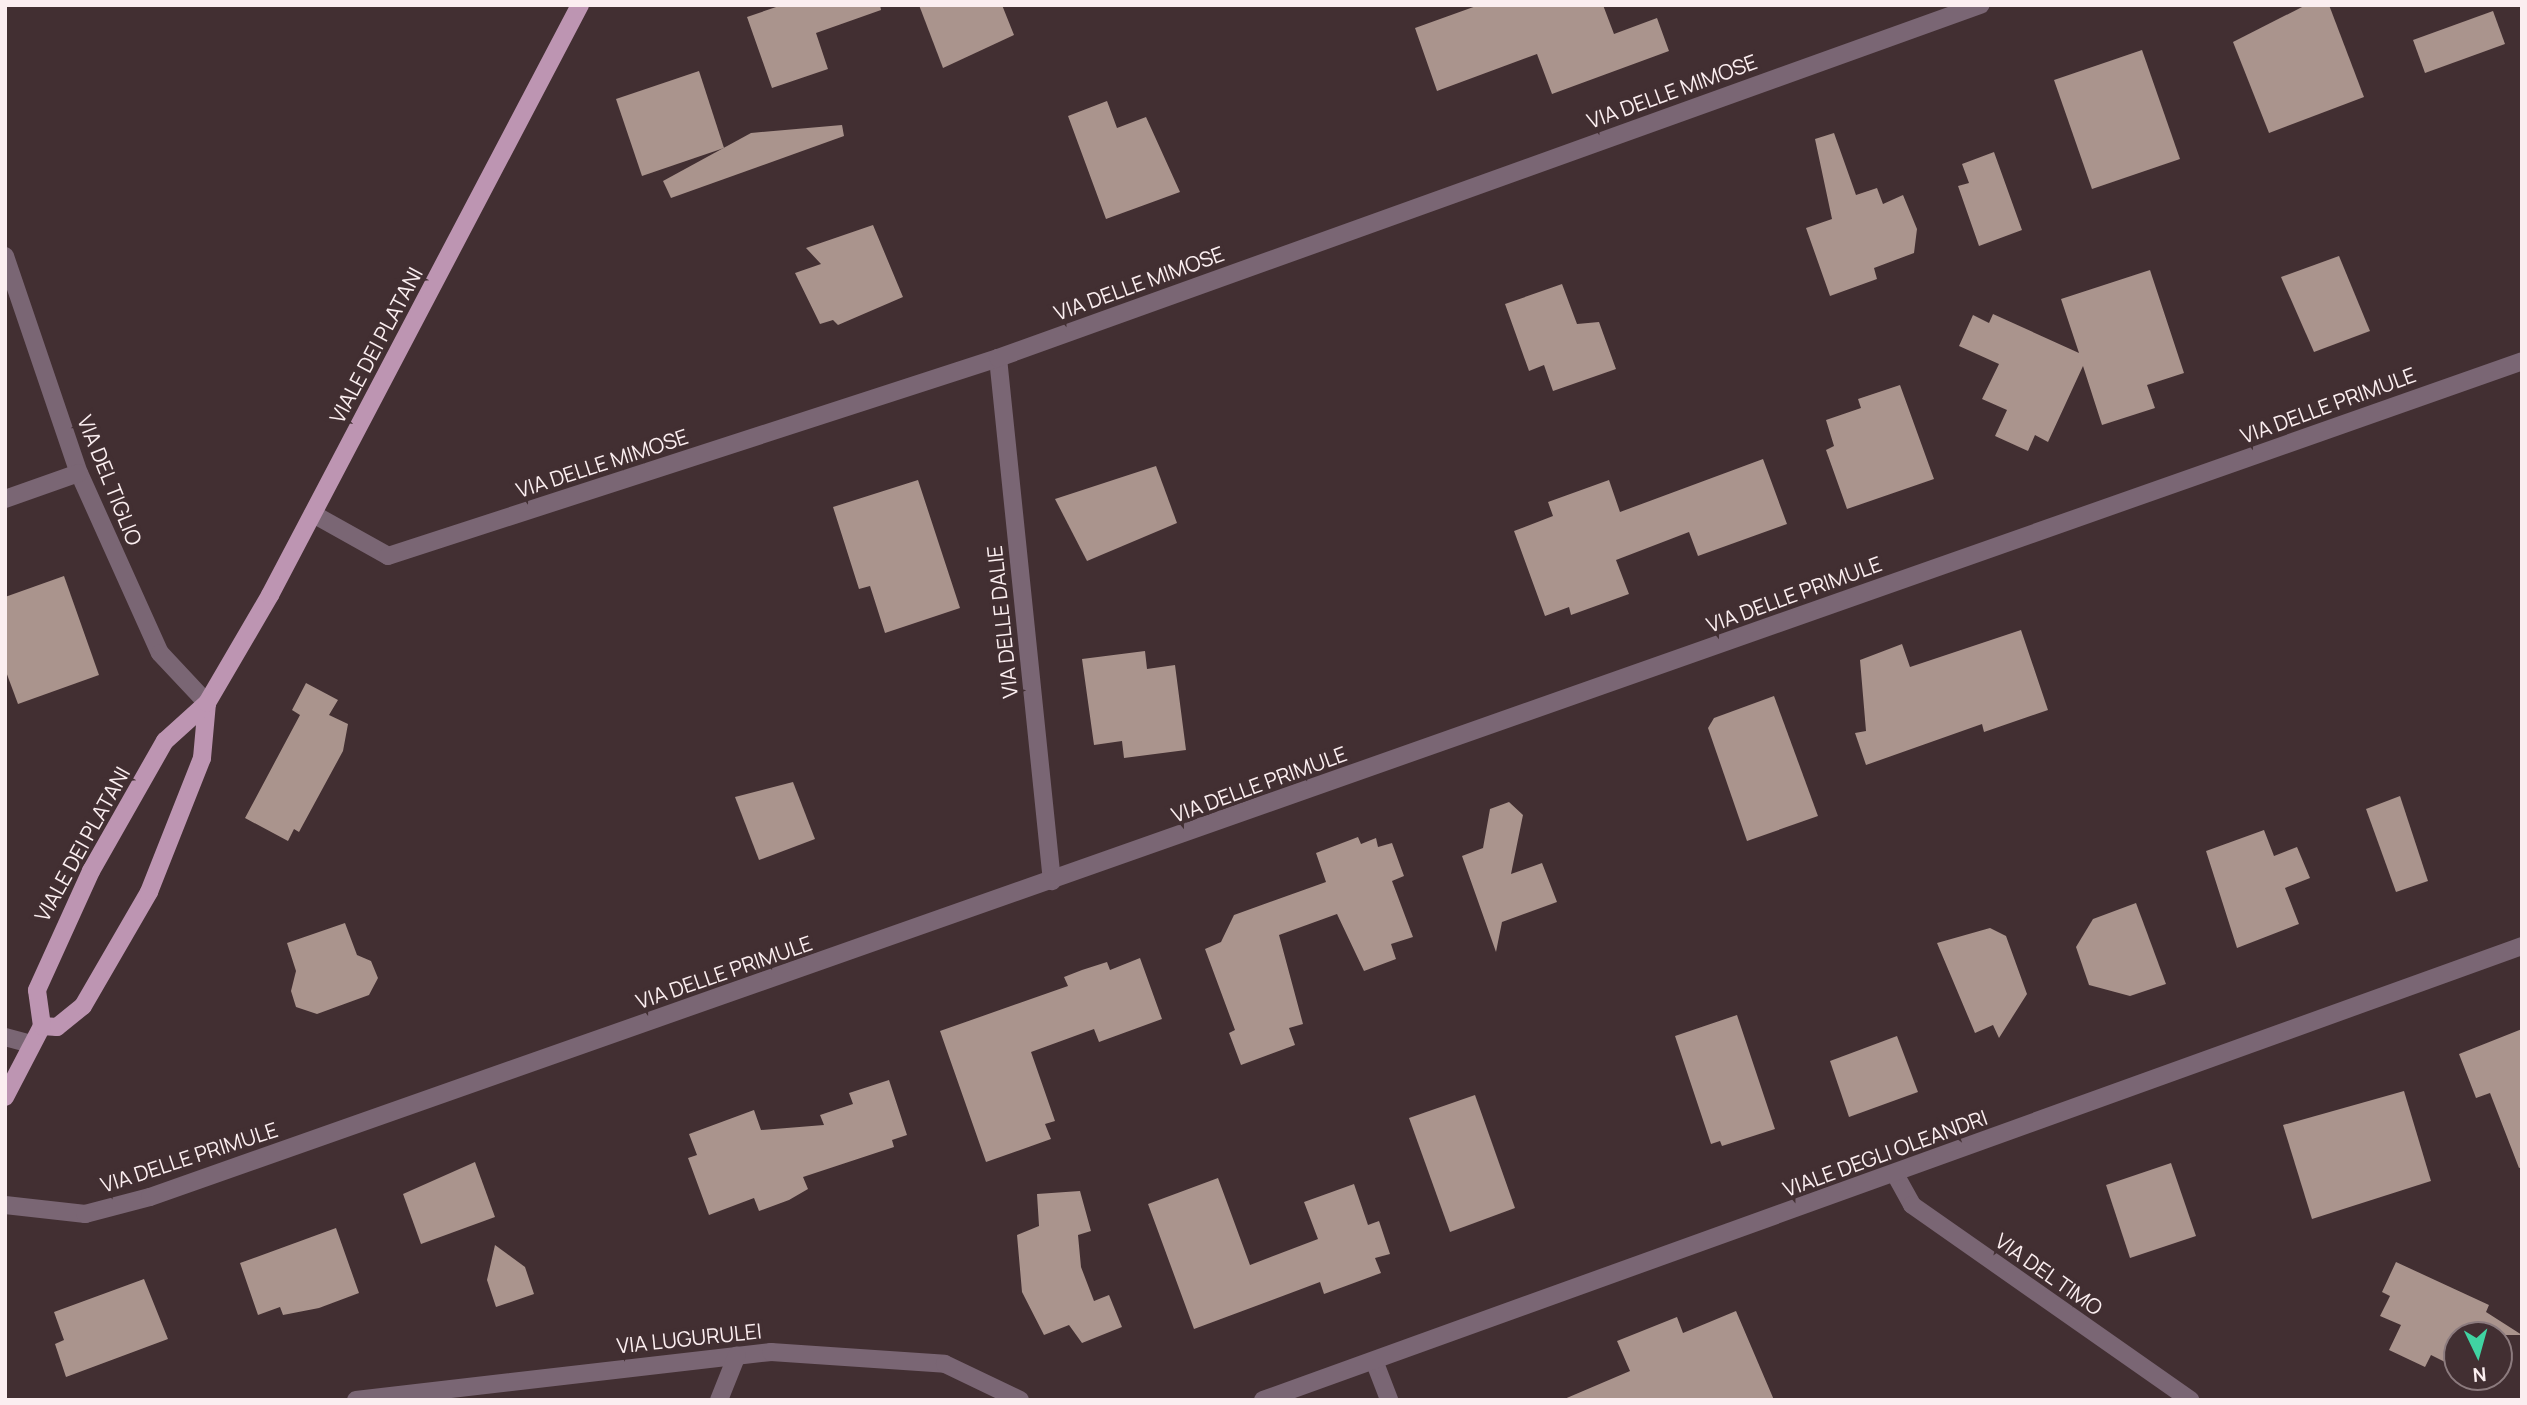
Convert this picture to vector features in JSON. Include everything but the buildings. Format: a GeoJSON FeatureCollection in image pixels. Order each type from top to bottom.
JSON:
{"type":"FeatureCollection","features":[{"type":"Feature","properties":{"kind":"main road","name":"VIALE DEI PLATANI"},"geometry":{"type":"LineString","coordinates":[[207,703],[202,758],[149,892],[83,1006],[57,1027],[42,1026],[37,990],[59,931],[165,741],[207,703],[313,514],[580,5]]}},
{"type":"Feature","properties":{"kind":"main road"},"geometry":{"type":"LineString","coordinates":[[5,1097],[42,1026]]}},
{"type":"Feature","properties":{"kind":"street","name":"VIA DELLE MIMOSE"},"geometry":{"type":"LineString","coordinates":[[313,514],[388,556],[998,358],[1980,5]]}},
{"type":"Feature","properties":{"kind":"street","name":"VIA DEL TIGLIO"},"geometry":{"type":"LineString","coordinates":[[5,256],[79,473],[160,653],[207,703]]}},
{"type":"Feature","properties":{"kind":"street","name":"VIA DELLE DALIE"},"geometry":{"type":"LineString","coordinates":[[998,358],[1052,881]]}},
{"type":"Feature","properties":{"kind":"street","name":"VIA DELLE PRIMULE"},"geometry":{"type":"LineString","coordinates":[[5,1205],[85,1214],[150,1196],[1052,881],[2522,361]]}},
{"type":"Feature","properties":{"kind":"street"},"geometry":{"type":"LineString","coordinates":[[5,499],[79,473]]}},
{"type":"Feature","properties":{"kind":"street","name":"VIALE DEGLI OLEANDRI"},"geometry":{"type":"LineString","coordinates":[[1263,1400],[1376,1363],[2522,946]]}},
{"type":"Feature","properties":{"kind":"street"},"geometry":{"type":"LineString","coordinates":[[5,1037],[31,1044]]}},
{"type":"Feature","properties":{"kind":"street","name":"VIA DEL TIMO"},"geometry":{"type":"LineString","coordinates":[[1895,1174],[1912,1205],[2190,1400]]}},
{"type":"Feature","properties":{"kind":"street","name":"VIA LUGURULEI"},"geometry":{"type":"LineString","coordinates":[[356,1400],[771,1352],[945,1364],[1020,1400]]}},
{"type":"Feature","properties":{"kind":"street"},"geometry":{"type":"LineString","coordinates":[[719,1400],[737,1355]]}},
{"type":"Feature","properties":{"kind":"street"},"geometry":{"type":"LineString","coordinates":[[1376,1363],[1389,1400]]}}]}
